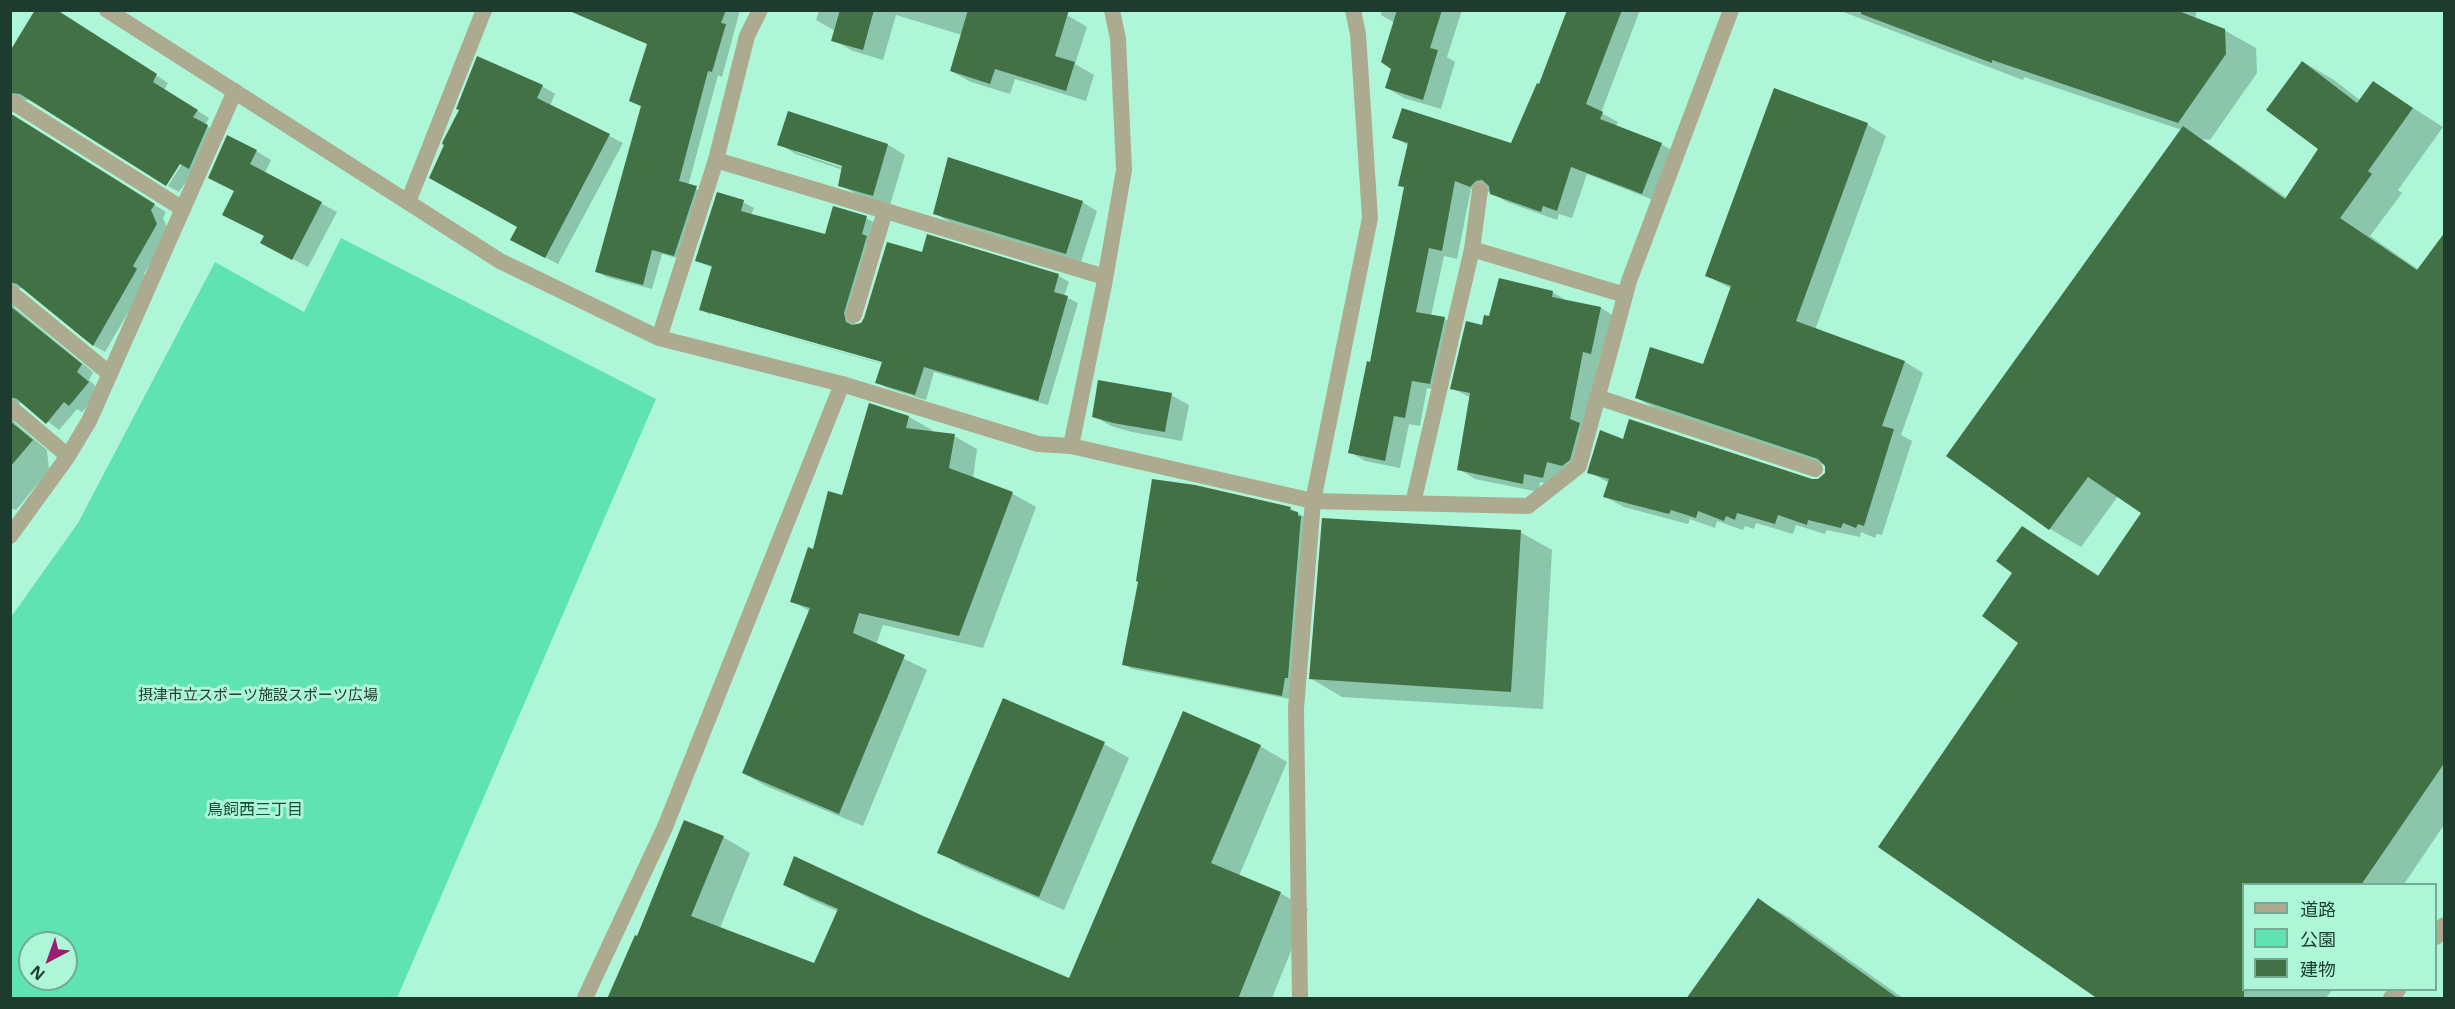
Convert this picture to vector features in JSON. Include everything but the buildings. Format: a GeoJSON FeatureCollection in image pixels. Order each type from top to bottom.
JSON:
{"type":"FeatureCollection","features":[{"type":"Feature","properties":{"kind":"street"},"geometry":{"type":"LineString","coordinates":[[107,10],[500,261],[659,338],[842,384],[1038,444],[1071,446],[1313,501],[1528,506],[1579,466],[1625,295],[1731,10]]}},
{"type":"Feature","properties":{"kind":"street"},"geometry":{"type":"LineString","coordinates":[[408,202],[484,10]]}},
{"type":"Feature","properties":{"kind":"street"},"geometry":{"type":"LineString","coordinates":[[659,338],[716,160],[747,36],[760,10]]}},
{"type":"Feature","properties":{"kind":"street"},"geometry":{"type":"LineString","coordinates":[[1071,446],[1124,171],[1118,39],[1112,10]]}},
{"type":"Feature","properties":{"kind":"street"},"geometry":{"type":"LineString","coordinates":[[1300,999],[1296,708],[1313,501],[1370,218],[1358,34],[1353,10]]}},
{"type":"Feature","properties":{"kind":"street"},"geometry":{"type":"LineString","coordinates":[[10,536],[68,456],[89,421],[235,91]]}},
{"type":"Feature","properties":{"kind":"street"},"geometry":{"type":"LineString","coordinates":[[10,105],[14,103],[183,209]]}},
{"type":"Feature","properties":{"kind":"street"},"geometry":{"type":"LineString","coordinates":[[716,160],[1105,277]]}},
{"type":"Feature","properties":{"kind":"street"},"geometry":{"type":"LineString","coordinates":[[1413,503],[1472,249],[1480,190]]}},
{"type":"Feature","properties":{"kind":"street"},"geometry":{"type":"LineString","coordinates":[[854,315],[885,211]]}},
{"type":"Feature","properties":{"kind":"street"},"geometry":{"type":"LineString","coordinates":[[1472,249],[1625,295]]}},
{"type":"Feature","properties":{"kind":"street"},"geometry":{"type":"LineString","coordinates":[[10,292],[110,374]]}},
{"type":"Feature","properties":{"kind":"street"},"geometry":{"type":"LineString","coordinates":[[585,999],[665,827],[842,384]]}},
{"type":"Feature","properties":{"kind":"street"},"geometry":{"type":"LineString","coordinates":[[1597,397],[1815,469]]}},
{"type":"Feature","properties":{"kind":"street"},"geometry":{"type":"LineString","coordinates":[[10,407],[68,456]]}},
{"type":"Feature","properties":{"kind":"green space","name":"摂津市立スポーツ施設スポーツ広場"},"geometry":{"type":"Polygon","coordinates":[[[341,238],[656,399],[397,998],[11,998],[11,617],[78,523],[215,262],[304,312],[341,238]]]}},
{"type":"Feature","properties":{"kind":"district","name":"鳥飼西三丁目"},"geometry":{"type":"Point","coordinates":[255,810]}}]}
